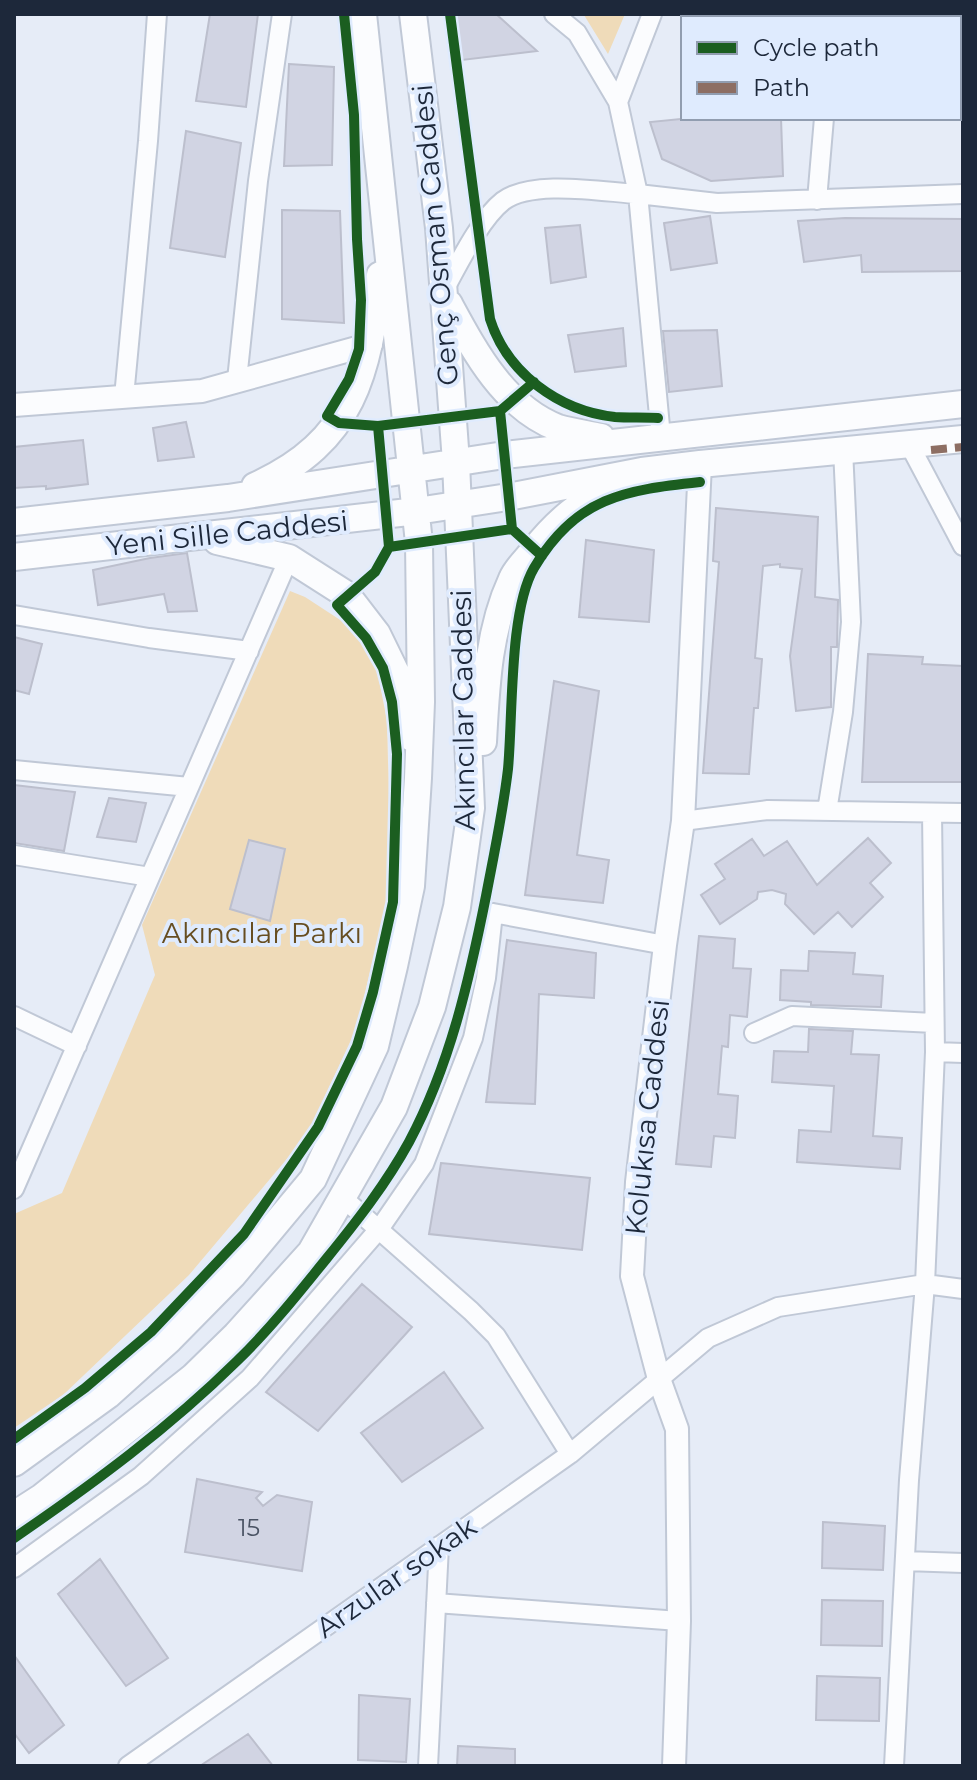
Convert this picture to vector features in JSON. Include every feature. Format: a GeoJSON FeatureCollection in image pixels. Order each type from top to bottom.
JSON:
{"type":"FeatureCollection","features":[{"type":"Feature","properties":{"kind":"main road","name":"Genç Osman Caddesi"},"geometry":{"type":"LineString","coordinates":[[363,14],[417,511]]}},
{"type":"Feature","properties":{"kind":"main road","name":"Genç Osman Caddesi"},"geometry":{"type":"LineString","coordinates":[[413,14],[439,228],[458,505]]}},
{"type":"Feature","properties":{"kind":"main road"},"geometry":{"type":"LineString","coordinates":[[228,498],[276,477],[310,452],[339,423],[360,383],[371,344],[385,235]]}},
{"type":"Feature","properties":{"kind":"main road"},"geometry":{"type":"LineString","coordinates":[[443,293],[475,352],[513,401],[557,427],[624,441]]}},
{"type":"Feature","properties":{"kind":"main road","name":"Yeni Sille Caddesi"},"geometry":{"type":"LineString","coordinates":[[14,522],[228,498],[413,468],[624,441],[963,404]]}},
{"type":"Feature","properties":{"kind":"main road","name":"Yeni Sille Caddesi"},"geometry":{"type":"LineString","coordinates":[[14,557],[417,511],[642,471],[963,439]]}},
{"type":"Feature","properties":{"kind":"main road"},"geometry":{"type":"LineString","coordinates":[[471,808],[482,768],[486,685],[493,634],[513,576],[560,520],[588,498],[642,471]]}},
{"type":"Feature","properties":{"kind":"main road","name":"Akıncılar Caddesi"},"geometry":{"type":"LineString","coordinates":[[14,1515],[152,1412],[236,1335],[311,1252],[394,1107],[432,1007],[457,907],[471,808],[458,505]]}},
{"type":"Feature","properties":{"kind":"main road","name":"Akıncılar Caddesi"},"geometry":{"type":"LineString","coordinates":[[14,1463],[108,1395],[170,1339],[233,1275],[313,1179],[375,1046],[411,886],[421,702],[417,511]]}},
{"type":"Feature","properties":{"kind":"main road"},"geometry":{"type":"LineString","coordinates":[[198,537],[289,558],[347,595],[377,634],[398,677],[418,778]]}},
{"type":"Feature","properties":{"kind":"street"},"geometry":{"type":"LineString","coordinates":[[124,397],[157,14]]}},
{"type":"Feature","properties":{"kind":"street"},"geometry":{"type":"LineString","coordinates":[[237,380],[258,181],[282,14]]}},
{"type":"Feature","properties":{"kind":"street"},"geometry":{"type":"LineString","coordinates":[[554,14],[577,33],[618,102],[638,194],[661,437]]}},
{"type":"Feature","properties":{"kind":"street"},"geometry":{"type":"LineString","coordinates":[[618,102],[652,14]]}},
{"type":"Feature","properties":{"kind":"street"},"geometry":{"type":"LineString","coordinates":[[817,200],[824,120]]}},
{"type":"Feature","properties":{"kind":"street"},"geometry":{"type":"LineString","coordinates":[[443,293],[477,232],[503,201],[536,189],[638,194],[717,203],[963,194]]}},
{"type":"Feature","properties":{"kind":"street"},"geometry":{"type":"LineString","coordinates":[[14,405],[202,391],[371,344]]}},
{"type":"Feature","properties":{"kind":"street"},"geometry":{"type":"LineString","coordinates":[[909,444],[963,546]]}},
{"type":"Feature","properties":{"kind":"street"},"geometry":{"type":"LineString","coordinates":[[827,811],[843,712],[851,622],[843,449]]}},
{"type":"Feature","properties":{"kind":"street","name":"Kolukısa Caddesi"},"geometry":{"type":"LineString","coordinates":[[674,1766],[679,1621],[677,1429],[659,1379],[632,1276],[637,1182],[683,821],[700,464]]}},
{"type":"Feature","properties":{"kind":"street"},"geometry":{"type":"LineString","coordinates":[[14,1188],[289,558]]}},
{"type":"Feature","properties":{"kind":"street"},"geometry":{"type":"LineString","coordinates":[[14,615],[249,651]]}},
{"type":"Feature","properties":{"kind":"street"},"geometry":{"type":"LineString","coordinates":[[14,770],[189,787]]}},
{"type":"Feature","properties":{"kind":"street"},"geometry":{"type":"LineString","coordinates":[[683,821],[768,810],[963,813]]}},
{"type":"Feature","properties":{"kind":"street"},"geometry":{"type":"LineString","coordinates":[[894,1766],[925,1284],[935,1052],[932,813]]}},
{"type":"Feature","properties":{"kind":"street"},"geometry":{"type":"LineString","coordinates":[[14,855],[150,877]]}},
{"type":"Feature","properties":{"kind":"street"},"geometry":{"type":"LineString","coordinates":[[14,1568],[141,1476],[250,1378],[380,1228],[424,1164],[473,1038],[486,978],[493,913],[665,945]]}},
{"type":"Feature","properties":{"kind":"street"},"geometry":{"type":"LineString","coordinates":[[14,1016],[77,1046]]}},
{"type":"Feature","properties":{"kind":"street"},"geometry":{"type":"LineString","coordinates":[[754,1033],[792,1016],[934,1023]]}},
{"type":"Feature","properties":{"kind":"street"},"geometry":{"type":"LineString","coordinates":[[935,1052],[963,1053]]}},
{"type":"Feature","properties":{"kind":"street"},"geometry":{"type":"LineString","coordinates":[[343,1198],[380,1228],[496,1336],[570,1454]]}},
{"type":"Feature","properties":{"kind":"street","name":"Arzular sokak"},"geometry":{"type":"LineString","coordinates":[[128,1766],[570,1454],[708,1338],[778,1307],[925,1284],[963,1289]]}},
{"type":"Feature","properties":{"kind":"street"},"geometry":{"type":"LineString","coordinates":[[428,1766],[439,1546]]}},
{"type":"Feature","properties":{"kind":"street"},"geometry":{"type":"LineString","coordinates":[[905,1561],[963,1563]]}},
{"type":"Feature","properties":{"kind":"street"},"geometry":{"type":"LineString","coordinates":[[436,1603],[679,1621]]}},
{"type":"Feature","properties":{"kind":"green space"},"geometry":{"type":"Polygon","coordinates":[[[625,14],[608,54],[584,15],[625,14]]]}},
{"type":"Feature","properties":{"kind":"green space","name":"Akıncılar Parkı"},"geometry":{"type":"Polygon","coordinates":[[[290,591],[305,597],[351,627],[377,669],[387,721],[391,883],[357,1027],[307,1135],[189,1275],[63,1395],[14,1428],[14,1214],[62,1193],[155,975],[142,925],[290,591]]]}},
{"type":"Feature","properties":{"kind":"building"},"geometry":{"type":"Polygon","coordinates":[[[210,14],[258,14],[246,107],[196,101],[210,14]]]}},
{"type":"Feature","properties":{"kind":"building"},"geometry":{"type":"Polygon","coordinates":[[[454,14],[496,14],[537,51],[462,60],[454,14]]]}},
{"type":"Feature","properties":{"kind":"building"},"geometry":{"type":"Polygon","coordinates":[[[289,64],[334,67],[332,165],[284,166],[289,64]]]}},
{"type":"Feature","properties":{"kind":"building"},"geometry":{"type":"Polygon","coordinates":[[[681,119],[781,120],[783,176],[711,181],[662,159],[650,122],[681,119]]]}},
{"type":"Feature","properties":{"kind":"building"},"geometry":{"type":"Polygon","coordinates":[[[186,131],[241,143],[225,257],[170,248],[186,131]]]}},
{"type":"Feature","properties":{"kind":"building"},"geometry":{"type":"Polygon","coordinates":[[[282,210],[340,211],[344,323],[282,319],[282,210]]]}},
{"type":"Feature","properties":{"kind":"building"},"geometry":{"type":"Polygon","coordinates":[[[710,216],[717,263],[671,270],[664,223],[710,216]]]}},
{"type":"Feature","properties":{"kind":"building"},"geometry":{"type":"Polygon","coordinates":[[[845,218],[963,219],[963,271],[862,272],[861,255],[804,262],[798,221],[845,218]]]}},
{"type":"Feature","properties":{"kind":"building"},"geometry":{"type":"Polygon","coordinates":[[[580,225],[586,277],[551,283],[545,228],[580,225]]]}},
{"type":"Feature","properties":{"kind":"building"},"geometry":{"type":"Polygon","coordinates":[[[623,328],[626,366],[575,372],[568,335],[623,328]]]}},
{"type":"Feature","properties":{"kind":"building"},"geometry":{"type":"Polygon","coordinates":[[[717,330],[722,386],[669,392],[663,331],[717,330]]]}},
{"type":"Feature","properties":{"kind":"building"},"geometry":{"type":"Polygon","coordinates":[[[186,422],[194,457],[158,461],[153,428],[186,422]]]}},
{"type":"Feature","properties":{"kind":"building"},"geometry":{"type":"Polygon","coordinates":[[[83,440],[88,484],[46,489],[46,486],[14,488],[14,447],[83,440]]]}},
{"type":"Feature","properties":{"kind":"building"},"geometry":{"type":"Polygon","coordinates":[[[716,508],[818,517],[815,597],[838,600],[837,647],[831,647],[831,707],[796,711],[790,656],[802,569],[780,567],[780,564],[763,566],[755,658],[762,659],[758,708],[754,708],[749,774],[703,773],[719,562],[713,561],[716,508]]]}},
{"type":"Feature","properties":{"kind":"building"},"geometry":{"type":"Polygon","coordinates":[[[586,540],[654,550],[649,622],[579,617],[586,540]]]}},
{"type":"Feature","properties":{"kind":"building"},"geometry":{"type":"Polygon","coordinates":[[[187,553],[197,611],[168,612],[164,594],[98,605],[93,570],[187,553]]]}},
{"type":"Feature","properties":{"kind":"building"},"geometry":{"type":"Polygon","coordinates":[[[14,637],[42,644],[29,694],[14,690],[14,637]]]}},
{"type":"Feature","properties":{"kind":"building"},"geometry":{"type":"Polygon","coordinates":[[[868,654],[923,657],[922,664],[963,666],[963,782],[862,782],[868,654]]]}},
{"type":"Feature","properties":{"kind":"building"},"geometry":{"type":"Polygon","coordinates":[[[554,681],[599,691],[577,855],[609,860],[603,903],[525,895],[554,681]]]}},
{"type":"Feature","properties":{"kind":"building"},"geometry":{"type":"Polygon","coordinates":[[[14,785],[75,792],[64,851],[14,843],[14,785]]]}},
{"type":"Feature","properties":{"kind":"building"},"geometry":{"type":"Polygon","coordinates":[[[109,798],[146,803],[136,842],[97,837],[109,798]]]}},
{"type":"Feature","properties":{"kind":"building"},"geometry":{"type":"Polygon","coordinates":[[[868,838],[891,863],[870,883],[883,897],[852,927],[838,912],[814,934],[785,904],[786,894],[772,890],[758,892],[757,899],[720,924],[701,895],[725,879],[715,864],[752,839],[764,856],[787,841],[817,885],[868,838]]]}},
{"type":"Feature","properties":{"kind":"building"},"geometry":{"type":"Polygon","coordinates":[[[249,840],[285,849],[270,921],[230,909],[249,840]]]}},
{"type":"Feature","properties":{"kind":"building"},"geometry":{"type":"Polygon","coordinates":[[[699,936],[735,939],[733,968],[751,969],[747,1017],[730,1015],[728,1047],[722,1046],[718,1094],[738,1096],[735,1138],[714,1136],[711,1167],[676,1164],[699,936]]]}},
{"type":"Feature","properties":{"kind":"building"},"geometry":{"type":"Polygon","coordinates":[[[507,940],[596,953],[594,998],[539,994],[535,1104],[486,1102],[507,940]]]}},
{"type":"Feature","properties":{"kind":"building"},"geometry":{"type":"Polygon","coordinates":[[[809,951],[855,953],[853,974],[883,976],[881,1007],[811,1005],[811,1002],[780,1000],[781,970],[808,971],[809,951]]]}},
{"type":"Feature","properties":{"kind":"building"},"geometry":{"type":"Polygon","coordinates":[[[809,1029],[853,1031],[851,1054],[879,1055],[873,1136],[902,1138],[900,1169],[797,1162],[799,1130],[831,1132],[834,1086],[772,1082],[774,1051],[808,1052],[809,1029]]]}},
{"type":"Feature","properties":{"kind":"building"},"geometry":{"type":"Polygon","coordinates":[[[441,1163],[590,1178],[582,1250],[429,1234],[441,1163]]]}},
{"type":"Feature","properties":{"kind":"building"},"geometry":{"type":"Polygon","coordinates":[[[362,1284],[412,1327],[318,1431],[266,1392],[362,1284]]]}},
{"type":"Feature","properties":{"kind":"building"},"geometry":{"type":"Polygon","coordinates":[[[444,1372],[483,1428],[402,1482],[361,1433],[444,1372]]]}},
{"type":"Feature","properties":{"kind":"building"},"geometry":{"type":"Polygon","coordinates":[[[197,1479],[262,1492],[256,1498],[263,1506],[277,1495],[312,1502],[302,1571],[185,1552],[197,1479]]]}},
{"type":"Feature","properties":{"kind":"building"},"geometry":{"type":"Polygon","coordinates":[[[823,1522],[885,1526],[883,1570],[822,1568],[823,1522]]]}},
{"type":"Feature","properties":{"kind":"building"},"geometry":{"type":"Polygon","coordinates":[[[100,1559],[168,1658],[126,1686],[58,1594],[100,1559]]]}},
{"type":"Feature","properties":{"kind":"building"},"geometry":{"type":"Polygon","coordinates":[[[822,1600],[883,1601],[882,1646],[821,1645],[822,1600]]]}},
{"type":"Feature","properties":{"kind":"building"},"geometry":{"type":"Polygon","coordinates":[[[14,1655],[64,1725],[29,1753],[14,1733],[14,1655]]]}},
{"type":"Feature","properties":{"kind":"building"},"geometry":{"type":"Polygon","coordinates":[[[817,1676],[880,1678],[879,1721],[816,1720],[817,1676]]]}},
{"type":"Feature","properties":{"kind":"building"},"geometry":{"type":"Polygon","coordinates":[[[359,1695],[410,1699],[406,1762],[358,1760],[359,1695]]]}},
{"type":"Feature","properties":{"kind":"building"},"geometry":{"type":"Polygon","coordinates":[[[248,1734],[273,1766],[200,1766],[248,1734]]]}},
{"type":"Feature","properties":{"kind":"building"},"geometry":{"type":"Polygon","coordinates":[[[458,1746],[515,1749],[515,1766],[457,1766],[458,1746]]]}},
{"type":"Feature","properties":{"kind":"marked path"},"geometry":{"type":"LineString","coordinates":[[931,450],[963,447]]}},
{"type":"Feature","properties":{"kind":"cycle path"},"geometry":{"type":"LineString","coordinates":[[344,14],[354,115],[361,300],[359,349],[349,379],[327,416],[339,423],[378,426],[500,411],[534,382]]}},
{"type":"Feature","properties":{"kind":"cycle path"},"geometry":{"type":"LineString","coordinates":[[450,14],[490,319],[498,338],[522,372],[555,398],[594,413],[658,418]]}},
{"type":"Feature","properties":{"kind":"cycle path"},"geometry":{"type":"LineString","coordinates":[[500,411],[512,529],[542,556]]}},
{"type":"Feature","properties":{"kind":"cycle path"},"geometry":{"type":"LineString","coordinates":[[14,1439],[85,1388],[151,1332],[244,1234],[318,1127],[357,1046],[373,992],[393,902],[397,754],[392,702],[383,668],[366,638],[337,605],[375,572],[389,547],[378,426]]}},
{"type":"Feature","properties":{"kind":"cycle path"},"geometry":{"type":"LineString","coordinates":[[14,1538],[130,1454],[237,1361],[305,1285],[391,1173],[436,1083],[473,959],[506,785],[520,610],[534,568],[567,526],[605,501],[648,489],[700,482]]}},
{"type":"Feature","properties":{"kind":"cycle path"},"geometry":{"type":"LineString","coordinates":[[389,547],[512,529]]}}]}
